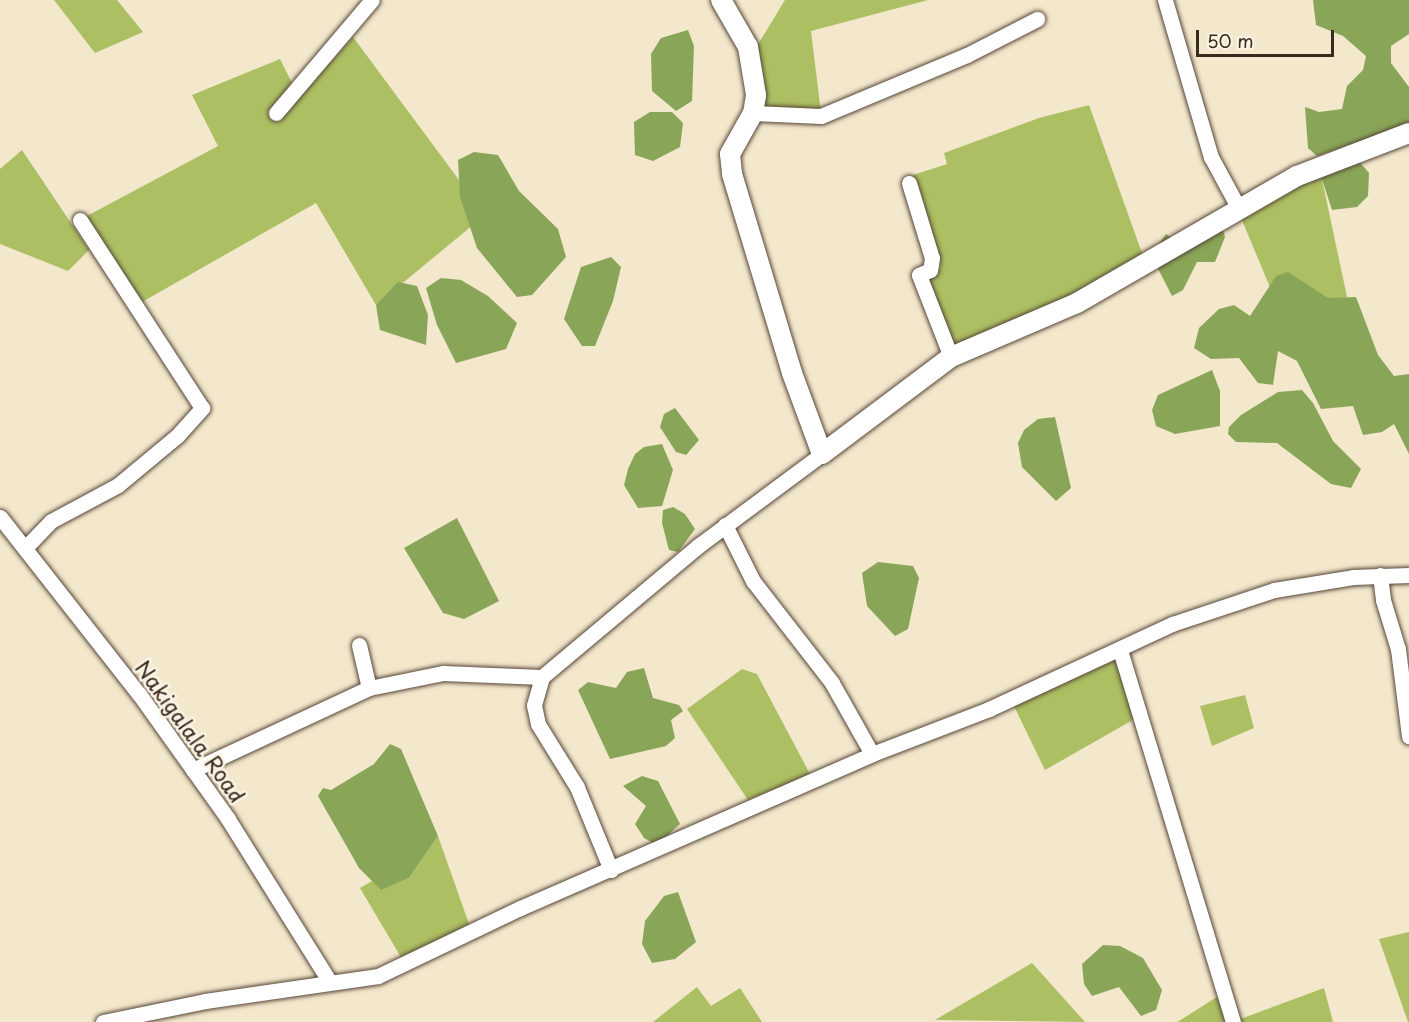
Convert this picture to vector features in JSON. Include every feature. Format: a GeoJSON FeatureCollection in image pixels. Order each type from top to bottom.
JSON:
{"type":"FeatureCollection","features":[{"type":"Feature","properties":{"kind":"street"},"geometry":{"type":"LineString","coordinates":[[276,113],[372,0]]}},
{"type":"Feature","properties":{"kind":"street"},"geometry":{"type":"LineString","coordinates":[[721,0],[748,47],[756,95],[753,113],[730,154],[732,174],[779,331],[822,454]]}},
{"type":"Feature","properties":{"kind":"street"},"geometry":{"type":"LineString","coordinates":[[1165,0],[1211,158],[1238,207]]}},
{"type":"Feature","properties":{"kind":"street"},"geometry":{"type":"LineString","coordinates":[[753,113],[821,116],[956,60],[1036,18]]}},
{"type":"Feature","properties":{"kind":"street"},"geometry":{"type":"LineString","coordinates":[[611,870],[577,787],[538,724],[534,705],[542,677],[725,525],[951,357],[1077,303],[1238,207],[1331,160],[1409,133]]}},
{"type":"Feature","properties":{"kind":"street"},"geometry":{"type":"LineString","coordinates":[[909,183],[932,258],[930,270],[919,275],[951,357]]}},
{"type":"Feature","properties":{"kind":"street"},"geometry":{"type":"LineString","coordinates":[[25,548],[51,521],[118,486],[177,436],[202,408],[80,220]]}},
{"type":"Feature","properties":{"kind":"street","name":"Nakigalala Road"},"geometry":{"type":"LineString","coordinates":[[0,517],[193,770],[252,853],[330,982]]}},
{"type":"Feature","properties":{"kind":"street"},"geometry":{"type":"LineString","coordinates":[[725,525],[753,580],[832,683],[872,754]]}},
{"type":"Feature","properties":{"kind":"street"},"geometry":{"type":"LineString","coordinates":[[103,1022],[330,982],[378,976],[872,754],[989,709],[1172,624],[1274,590],[1380,575],[1409,574]]}},
{"type":"Feature","properties":{"kind":"street"},"geometry":{"type":"LineString","coordinates":[[1380,575],[1383,600],[1398,649],[1409,736]]}},
{"type":"Feature","properties":{"kind":"street"},"geometry":{"type":"LineString","coordinates":[[359,645],[369,688]]}},
{"type":"Feature","properties":{"kind":"street"},"geometry":{"type":"LineString","coordinates":[[1120,650],[1233,1022]]}},
{"type":"Feature","properties":{"kind":"street"},"geometry":{"type":"LineString","coordinates":[[193,770],[369,688],[443,672],[542,677]]}},
{"type":"Feature","properties":{"kind":"green space"},"geometry":{"type":"Polygon","coordinates":[[[54,0],[117,0],[143,32],[95,53],[54,0]]]}},
{"type":"Feature","properties":{"kind":"green space"},"geometry":{"type":"Polygon","coordinates":[[[785,0],[928,0],[811,31],[821,113],[764,109],[757,46],[785,0]]]}},
{"type":"Feature","properties":{"kind":"green space"},"geometry":{"type":"Polygon","coordinates":[[[1313,0],[1409,0],[1409,34],[1391,46],[1391,63],[1409,87],[1409,124],[1317,156],[1308,148],[1305,107],[1319,112],[1342,109],[1347,86],[1363,70],[1366,56],[1343,36],[1316,25],[1313,0]]]}},
{"type":"Feature","properties":{"kind":"green space"},"geometry":{"type":"Polygon","coordinates":[[[688,30],[694,46],[692,101],[676,111],[652,91],[651,54],[661,38],[688,30]]]}},
{"type":"Feature","properties":{"kind":"green space"},"geometry":{"type":"Polygon","coordinates":[[[353,37],[485,215],[376,305],[316,203],[142,302],[85,217],[218,146],[192,95],[280,59],[299,97],[353,37]]]}},
{"type":"Feature","properties":{"kind":"green space"},"geometry":{"type":"Polygon","coordinates":[[[1089,105],[1143,256],[1048,309],[951,348],[923,277],[941,268],[914,193],[913,175],[947,164],[944,153],[1039,118],[1089,105]]]}},
{"type":"Feature","properties":{"kind":"green space"},"geometry":{"type":"Polygon","coordinates":[[[650,112],[672,112],[683,123],[680,147],[653,161],[635,155],[634,122],[650,112]]]}},
{"type":"Feature","properties":{"kind":"green space"},"geometry":{"type":"Polygon","coordinates":[[[22,150],[89,250],[68,271],[0,244],[0,169],[22,150]]]}},
{"type":"Feature","properties":{"kind":"green space"},"geometry":{"type":"Polygon","coordinates":[[[474,152],[498,155],[519,191],[558,229],[566,257],[532,295],[517,297],[477,248],[460,197],[458,160],[474,152]]]}},
{"type":"Feature","properties":{"kind":"green space"},"geometry":{"type":"Polygon","coordinates":[[[1353,154],[1369,173],[1368,196],[1357,207],[1332,210],[1320,173],[1353,154]]]}},
{"type":"Feature","properties":{"kind":"green space"},"geometry":{"type":"Polygon","coordinates":[[[1320,170],[1347,297],[1282,316],[1239,213],[1320,170]]]}},
{"type":"Feature","properties":{"kind":"green space"},"geometry":{"type":"Polygon","coordinates":[[[1220,220],[1225,237],[1215,262],[1197,262],[1183,290],[1172,296],[1151,255],[1166,234],[1181,245],[1220,220]]]}},
{"type":"Feature","properties":{"kind":"green space"},"geometry":{"type":"Polygon","coordinates":[[[611,257],[621,267],[613,301],[595,346],[582,346],[564,319],[581,267],[611,257]]]}},
{"type":"Feature","properties":{"kind":"green space"},"geometry":{"type":"Polygon","coordinates":[[[1288,272],[1328,298],[1356,297],[1378,355],[1394,376],[1409,374],[1409,454],[1394,424],[1382,432],[1363,435],[1353,406],[1321,409],[1297,361],[1278,351],[1273,385],[1258,383],[1239,358],[1211,359],[1194,348],[1199,328],[1219,309],[1234,305],[1250,316],[1276,276],[1288,272]]]}},
{"type":"Feature","properties":{"kind":"green space"},"geometry":{"type":"Polygon","coordinates":[[[441,278],[461,280],[488,296],[517,323],[506,349],[456,363],[437,325],[426,288],[441,278]]]}},
{"type":"Feature","properties":{"kind":"green space"},"geometry":{"type":"Polygon","coordinates":[[[398,282],[417,286],[428,315],[426,345],[380,330],[376,305],[398,282]]]}},
{"type":"Feature","properties":{"kind":"green space"},"geometry":{"type":"Polygon","coordinates":[[[1212,370],[1220,391],[1220,426],[1175,434],[1156,426],[1152,410],[1158,395],[1212,370]]]}},
{"type":"Feature","properties":{"kind":"green space"},"geometry":{"type":"Polygon","coordinates":[[[1302,390],[1313,403],[1333,441],[1361,469],[1351,488],[1331,484],[1277,443],[1236,442],[1228,434],[1229,427],[1241,415],[1278,392],[1302,390]]]}},
{"type":"Feature","properties":{"kind":"green space"},"geometry":{"type":"Polygon","coordinates":[[[675,408],[699,440],[686,455],[676,452],[660,427],[664,414],[675,408]]]}},
{"type":"Feature","properties":{"kind":"green space"},"geometry":{"type":"Polygon","coordinates":[[[1055,417],[1071,488],[1056,501],[1022,467],[1018,443],[1024,430],[1038,419],[1055,417]]]}},
{"type":"Feature","properties":{"kind":"green space"},"geometry":{"type":"Polygon","coordinates":[[[662,444],[673,470],[662,506],[638,508],[624,485],[628,469],[635,454],[644,447],[662,444]]]}},
{"type":"Feature","properties":{"kind":"green space"},"geometry":{"type":"Polygon","coordinates":[[[673,507],[685,514],[695,529],[678,552],[669,550],[662,523],[663,510],[673,507]]]}},
{"type":"Feature","properties":{"kind":"green space"},"geometry":{"type":"Polygon","coordinates":[[[457,518],[499,601],[464,619],[443,613],[404,548],[457,518]]]}},
{"type":"Feature","properties":{"kind":"green space"},"geometry":{"type":"Polygon","coordinates":[[[878,562],[913,566],[919,578],[908,629],[895,636],[867,606],[862,573],[878,562]]]}},
{"type":"Feature","properties":{"kind":"green space"},"geometry":{"type":"Polygon","coordinates":[[[1119,658],[1138,717],[1045,770],[1013,704],[1119,658]]]}},
{"type":"Feature","properties":{"kind":"green space"},"geometry":{"type":"Polygon","coordinates":[[[644,668],[653,698],[679,705],[683,711],[671,720],[675,738],[666,746],[610,759],[578,690],[588,682],[616,688],[627,672],[644,668]]]}},
{"type":"Feature","properties":{"kind":"green space"},"geometry":{"type":"Polygon","coordinates":[[[742,669],[757,674],[810,774],[748,800],[687,709],[742,669]]]}},
{"type":"Feature","properties":{"kind":"green space"},"geometry":{"type":"Polygon","coordinates":[[[1245,695],[1254,728],[1212,746],[1200,706],[1245,695]]]}},
{"type":"Feature","properties":{"kind":"green space"},"geometry":{"type":"Polygon","coordinates":[[[390,744],[401,749],[438,836],[409,878],[381,890],[359,868],[318,796],[323,788],[331,790],[374,764],[390,744]]]}},
{"type":"Feature","properties":{"kind":"green space"},"geometry":{"type":"Polygon","coordinates":[[[642,776],[658,781],[680,824],[657,845],[644,838],[635,824],[646,806],[623,786],[642,776]]]}},
{"type":"Feature","properties":{"kind":"green space"},"geometry":{"type":"Polygon","coordinates":[[[438,836],[469,924],[402,959],[360,888],[372,881],[382,889],[409,878],[438,836]]]}},
{"type":"Feature","properties":{"kind":"green space"},"geometry":{"type":"Polygon","coordinates":[[[678,892],[696,942],[675,959],[652,963],[642,944],[645,921],[664,896],[678,892]]]}},
{"type":"Feature","properties":{"kind":"green space"},"geometry":{"type":"Polygon","coordinates":[[[1409,932],[1409,1022],[1408,1022],[1379,939],[1409,932]]]}},
{"type":"Feature","properties":{"kind":"green space"},"geometry":{"type":"Polygon","coordinates":[[[1103,945],[1120,946],[1143,958],[1162,990],[1156,1010],[1141,1016],[1119,987],[1092,996],[1084,984],[1082,964],[1103,945]]]}},
{"type":"Feature","properties":{"kind":"green space"},"geometry":{"type":"Polygon","coordinates":[[[1032,963],[1085,1022],[935,1020],[1032,963]]]}},
{"type":"Feature","properties":{"kind":"green space"},"geometry":{"type":"Polygon","coordinates":[[[697,987],[711,1006],[740,988],[762,1022],[653,1022],[697,987]]]}},
{"type":"Feature","properties":{"kind":"green space"},"geometry":{"type":"Polygon","coordinates":[[[1324,988],[1333,1022],[1238,1022],[1238,1020],[1324,988]]]}},
{"type":"Feature","properties":{"kind":"green space"},"geometry":{"type":"Polygon","coordinates":[[[1220,995],[1228,1022],[1177,1022],[1179,1021],[1220,995]]]}}]}
